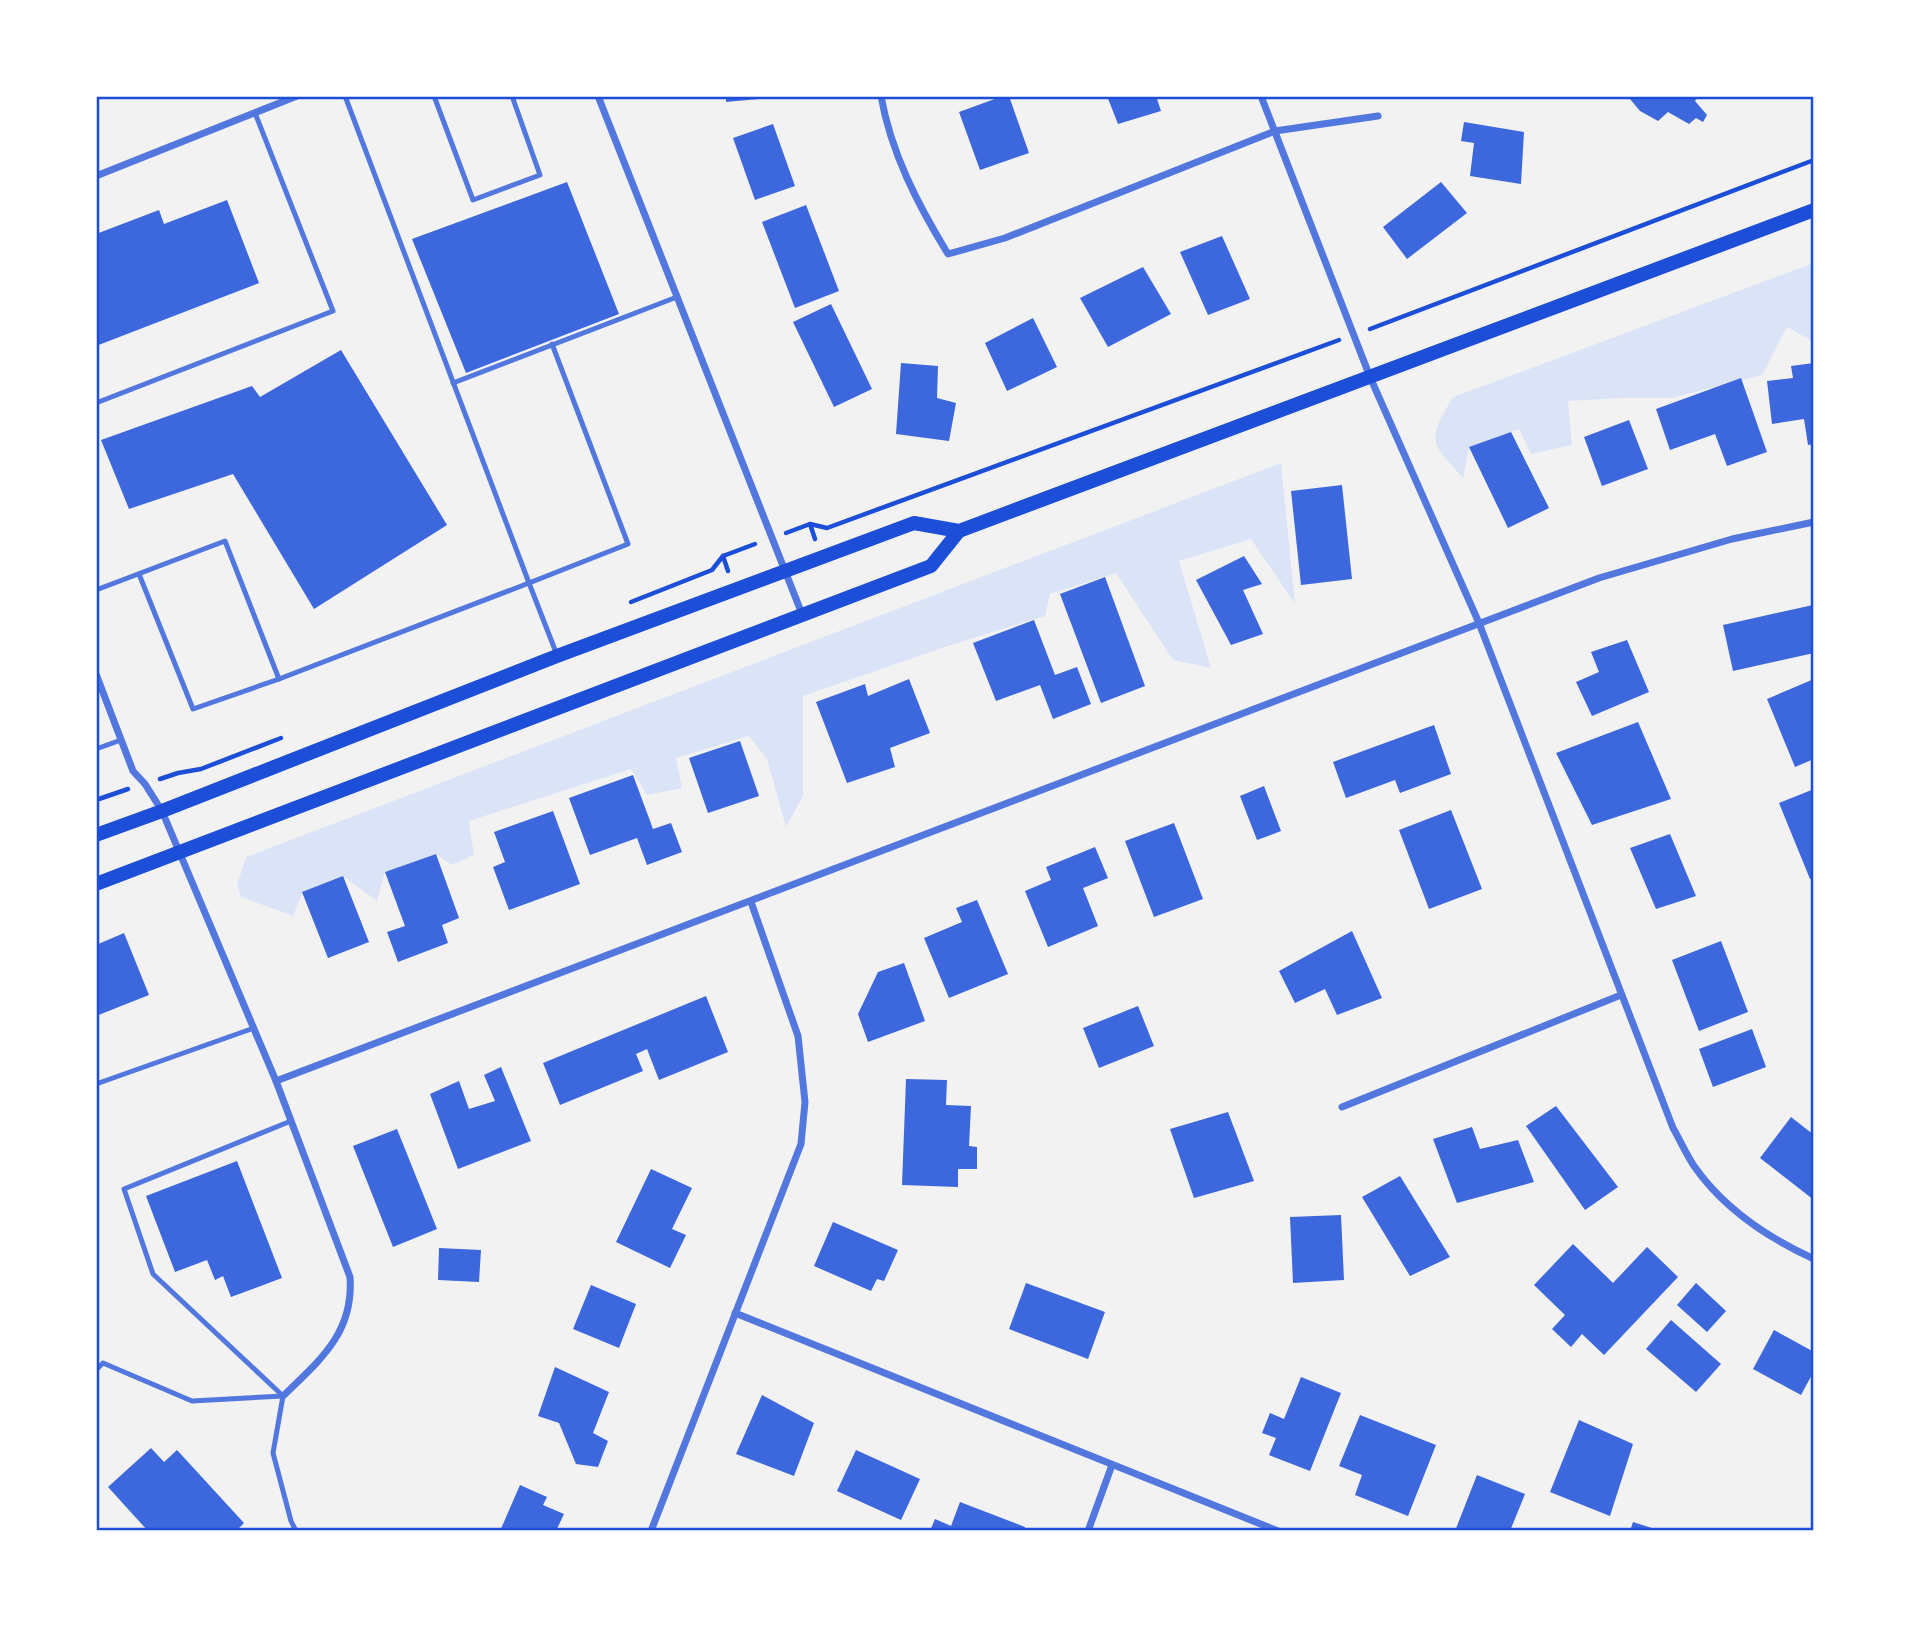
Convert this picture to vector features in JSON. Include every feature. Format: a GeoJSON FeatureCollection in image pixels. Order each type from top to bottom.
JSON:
{"type":"FeatureCollection","features":[{"type":"Feature","properties":{"kind":"main road"},"geometry":{"type":"LineString","coordinates":[[96,884],[930,566],[959,531],[1814,210]]}},
{"type":"Feature","properties":{"kind":"main road"},"geometry":{"type":"LineString","coordinates":[[96,835],[557,656],[914,523],[959,531]]}},
{"type":"Feature","properties":{"kind":"street"},"geometry":{"type":"LineString","coordinates":[[96,176],[297,96]]}},
{"type":"Feature","properties":{"kind":"street"},"geometry":{"type":"LineString","coordinates":[[598,96],[802,614]]}},
{"type":"Feature","properties":{"kind":"street"},"geometry":{"type":"LineString","coordinates":[[881,96],[886,128],[921,210],[948,254],[1004,238],[1275,131],[1378,116]]}},
{"type":"Feature","properties":{"kind":"street"},"geometry":{"type":"LineString","coordinates":[[1262,96],[1370,377],[1479,623],[1673,1128],[1695,1167],[1723,1199],[1756,1228],[1814,1259]]}},
{"type":"Feature","properties":{"kind":"street"},"geometry":{"type":"LineString","coordinates":[[276,1081],[1599,578],[1732,539],[1814,522]]}},
{"type":"Feature","properties":{"kind":"street"},"geometry":{"type":"LineString","coordinates":[[96,674],[133,771],[162,811],[254,1028],[350,1277],[348,1313],[336,1340],[283,1396]]}},
{"type":"Feature","properties":{"kind":"street"},"geometry":{"type":"LineString","coordinates":[[651,1531],[801,1144],[805,1102],[798,1036],[751,902]]}},
{"type":"Feature","properties":{"kind":"street"},"geometry":{"type":"LineString","coordinates":[[1342,1107],[1620,995]]}},
{"type":"Feature","properties":{"kind":"street"},"geometry":{"type":"LineString","coordinates":[[735,1313],[1278,1531]]}},
{"type":"Feature","properties":{"kind":"street"},"geometry":{"type":"LineString","coordinates":[[1088,1531],[1112,1465]]}},
{"type":"Feature","properties":{"kind":"lane"},"geometry":{"type":"LineString","coordinates":[[345,96],[557,656]]}},
{"type":"Feature","properties":{"kind":"lane"},"geometry":{"type":"LineString","coordinates":[[433,96],[473,200],[540,175],[512,96]]}},
{"type":"Feature","properties":{"kind":"lane"},"geometry":{"type":"LineString","coordinates":[[96,403],[333,311],[256,113]]}},
{"type":"Feature","properties":{"kind":"lane"},"geometry":{"type":"LineString","coordinates":[[453,383],[677,297]]}},
{"type":"Feature","properties":{"kind":"lane"},"geometry":{"type":"LineString","coordinates":[[139,574],[193,709],[279,679],[628,544],[552,344]]}},
{"type":"Feature","properties":{"kind":"lane"},"geometry":{"type":"LineString","coordinates":[[96,590],[225,541],[279,679]]}},
{"type":"Feature","properties":{"kind":"lane"},"geometry":{"type":"LineString","coordinates":[[96,750],[121,740]]}},
{"type":"Feature","properties":{"kind":"lane"},"geometry":{"type":"LineString","coordinates":[[96,1084],[254,1028]]}},
{"type":"Feature","properties":{"kind":"lane"},"geometry":{"type":"LineString","coordinates":[[283,1396],[153,1274],[124,1189],[291,1121]]}},
{"type":"Feature","properties":{"kind":"lane"},"geometry":{"type":"LineString","coordinates":[[96,1370],[103,1363],[191,1401],[283,1396]]}},
{"type":"Feature","properties":{"kind":"lane"},"geometry":{"type":"LineString","coordinates":[[283,1396],[272,1453],[296,1531]]}},
{"type":"Feature","properties":{"kind":"path"},"geometry":{"type":"LineString","coordinates":[[810,524],[827,528],[1353,335],[1814,160]]}},
{"type":"Feature","properties":{"kind":"shaded area"},"geometry":{"type":"Polygon","coordinates":[[[1814,263],[1814,342],[1787,327],[1762,375],[1672,398],[1568,401],[1572,445],[1531,454],[1519,429],[1469,447],[1463,478],[1438,448],[1436,432],[1453,397],[1814,263]]]}},
{"type":"Feature","properties":{"kind":"shaded area"},"geometry":{"type":"Polygon","coordinates":[[[1281,463],[1295,604],[1251,539],[1179,561],[1211,668],[1173,660],[1116,573],[1050,594],[1045,616],[803,696],[803,796],[786,827],[767,759],[749,736],[676,758],[682,788],[647,795],[631,769],[469,821],[474,855],[452,865],[436,854],[385,872],[377,901],[343,876],[303,892],[293,916],[241,897],[237,885],[246,857],[1281,463]]]}},
{"type":"Feature","properties":{"kind":"building"},"geometry":{"type":"Polygon","coordinates":[[[726,96],[769,96],[769,98],[726,102],[726,96]]]}},
{"type":"Feature","properties":{"kind":"building"},"geometry":{"type":"Polygon","coordinates":[[[1009,96],[1029,153],[980,170],[959,112],[1009,96]]]}},
{"type":"Feature","properties":{"kind":"building"},"geometry":{"type":"Polygon","coordinates":[[[1107,96],[1156,96],[1161,111],[1118,124],[1107,96]]]}},
{"type":"Feature","properties":{"kind":"building"},"geometry":{"type":"Polygon","coordinates":[[[1631,96],[1698,96],[1695,101],[1707,115],[1703,122],[1696,118],[1689,124],[1668,112],[1658,121],[1640,111],[1630,99],[1631,96]]]}},
{"type":"Feature","properties":{"kind":"building"},"geometry":{"type":"Polygon","coordinates":[[[1464,122],[1524,132],[1521,184],[1470,176],[1474,143],[1461,141],[1464,122]]]}},
{"type":"Feature","properties":{"kind":"building"},"geometry":{"type":"Polygon","coordinates":[[[773,124],[795,186],[755,200],[733,138],[773,124]]]}},
{"type":"Feature","properties":{"kind":"building"},"geometry":{"type":"Polygon","coordinates":[[[567,182],[619,314],[466,373],[412,239],[567,182]]]}},
{"type":"Feature","properties":{"kind":"building"},"geometry":{"type":"Polygon","coordinates":[[[1441,182],[1467,213],[1407,259],[1383,227],[1441,182]]]}},
{"type":"Feature","properties":{"kind":"building"},"geometry":{"type":"Polygon","coordinates":[[[227,200],[259,283],[96,346],[96,234],[159,210],[164,224],[227,200]]]}},
{"type":"Feature","properties":{"kind":"building"},"geometry":{"type":"Polygon","coordinates":[[[806,205],[839,291],[795,308],[762,222],[806,205]]]}},
{"type":"Feature","properties":{"kind":"building"},"geometry":{"type":"Polygon","coordinates":[[[1222,236],[1250,299],[1208,315],[1180,252],[1222,236]]]}},
{"type":"Feature","properties":{"kind":"building"},"geometry":{"type":"Polygon","coordinates":[[[1143,267],[1171,314],[1108,347],[1080,298],[1143,267]]]}},
{"type":"Feature","properties":{"kind":"building"},"geometry":{"type":"Polygon","coordinates":[[[831,304],[872,389],[834,407],[793,322],[831,304]]]}},
{"type":"Feature","properties":{"kind":"building"},"geometry":{"type":"Polygon","coordinates":[[[1033,318],[1057,367],[1007,391],[985,343],[1033,318]]]}},
{"type":"Feature","properties":{"kind":"building"},"geometry":{"type":"Polygon","coordinates":[[[341,350],[447,525],[314,609],[233,474],[129,509],[101,440],[252,386],[260,397],[341,350]]]}},
{"type":"Feature","properties":{"kind":"building"},"geometry":{"type":"Polygon","coordinates":[[[901,363],[938,366],[937,398],[956,403],[949,441],[896,434],[901,363]]]}},
{"type":"Feature","properties":{"kind":"building"},"geometry":{"type":"Polygon","coordinates":[[[1814,363],[1814,444],[1808,445],[1804,419],[1772,424],[1767,381],[1793,378],[1791,366],[1814,363]]]}},
{"type":"Feature","properties":{"kind":"building"},"geometry":{"type":"Polygon","coordinates":[[[1741,378],[1767,452],[1727,466],[1715,434],[1670,450],[1656,409],[1741,378]]]}},
{"type":"Feature","properties":{"kind":"building"},"geometry":{"type":"Polygon","coordinates":[[[1629,420],[1648,469],[1602,486],[1584,437],[1629,420]]]}},
{"type":"Feature","properties":{"kind":"building"},"geometry":{"type":"Polygon","coordinates":[[[1511,432],[1549,508],[1508,528],[1469,447],[1511,432]]]}},
{"type":"Feature","properties":{"kind":"building"},"geometry":{"type":"Polygon","coordinates":[[[1342,485],[1352,579],[1301,585],[1291,491],[1342,485]]]}},
{"type":"Feature","properties":{"kind":"building"},"geometry":{"type":"Polygon","coordinates":[[[1244,556],[1262,584],[1243,590],[1263,634],[1231,645],[1196,580],[1244,556]]]}},
{"type":"Feature","properties":{"kind":"building"},"geometry":{"type":"Polygon","coordinates":[[[1105,577],[1145,686],[1101,703],[1060,594],[1105,577]]]}},
{"type":"Feature","properties":{"kind":"building"},"geometry":{"type":"Polygon","coordinates":[[[1813,605],[1814,653],[1733,671],[1723,625],[1813,605]]]}},
{"type":"Feature","properties":{"kind":"building"},"geometry":{"type":"Polygon","coordinates":[[[1034,620],[1055,675],[1077,667],[1091,704],[1053,719],[1040,685],[996,701],[973,643],[1034,620]]]}},
{"type":"Feature","properties":{"kind":"building"},"geometry":{"type":"Polygon","coordinates":[[[1627,640],[1649,692],[1592,716],[1576,682],[1599,672],[1591,652],[1627,640]]]}},
{"type":"Feature","properties":{"kind":"building"},"geometry":{"type":"Polygon","coordinates":[[[909,679],[930,733],[890,748],[895,767],[847,783],[816,702],[865,684],[868,696],[909,679]]]}},
{"type":"Feature","properties":{"kind":"building"},"geometry":{"type":"Polygon","coordinates":[[[1814,679],[1814,759],[1795,767],[1767,699],[1814,679]]]}},
{"type":"Feature","properties":{"kind":"building"},"geometry":{"type":"Polygon","coordinates":[[[1638,722],[1671,799],[1592,825],[1556,753],[1638,722]]]}},
{"type":"Feature","properties":{"kind":"building"},"geometry":{"type":"Polygon","coordinates":[[[1434,725],[1451,774],[1400,793],[1395,780],[1346,798],[1333,762],[1434,725]]]}},
{"type":"Feature","properties":{"kind":"building"},"geometry":{"type":"Polygon","coordinates":[[[740,741],[759,796],[708,813],[689,758],[740,741]]]}},
{"type":"Feature","properties":{"kind":"building"},"geometry":{"type":"Polygon","coordinates":[[[633,775],[653,829],[671,823],[682,852],[647,865],[637,838],[590,855],[569,798],[633,775]]]}},
{"type":"Feature","properties":{"kind":"building"},"geometry":{"type":"Polygon","coordinates":[[[1264,786],[1281,831],[1257,840],[1240,796],[1264,786]]]}},
{"type":"Feature","properties":{"kind":"building"},"geometry":{"type":"Polygon","coordinates":[[[1814,789],[1814,878],[1810,879],[1779,803],[1814,789]]]}},
{"type":"Feature","properties":{"kind":"building"},"geometry":{"type":"Polygon","coordinates":[[[1451,810],[1482,889],[1429,909],[1399,830],[1451,810]]]}},
{"type":"Feature","properties":{"kind":"building"},"geometry":{"type":"Polygon","coordinates":[[[553,811],[580,884],[509,910],[493,867],[505,862],[494,832],[553,811]]]}},
{"type":"Feature","properties":{"kind":"building"},"geometry":{"type":"Polygon","coordinates":[[[1174,823],[1203,899],[1154,917],[1125,841],[1174,823]]]}},
{"type":"Feature","properties":{"kind":"building"},"geometry":{"type":"Polygon","coordinates":[[[1670,834],[1696,896],[1656,909],[1630,848],[1670,834]]]}},
{"type":"Feature","properties":{"kind":"building"},"geometry":{"type":"Polygon","coordinates":[[[1095,847],[1108,878],[1083,888],[1098,926],[1048,947],[1025,891],[1051,880],[1046,867],[1095,847]]]}},
{"type":"Feature","properties":{"kind":"building"},"geometry":{"type":"Polygon","coordinates":[[[436,854],[459,918],[442,925],[448,943],[398,962],[387,932],[405,926],[385,872],[436,854]]]}},
{"type":"Feature","properties":{"kind":"building"},"geometry":{"type":"Polygon","coordinates":[[[343,876],[369,942],[328,958],[302,892],[343,876]]]}},
{"type":"Feature","properties":{"kind":"building"},"geometry":{"type":"Polygon","coordinates":[[[977,900],[1008,974],[949,998],[924,938],[962,922],[956,908],[977,900]]]}},
{"type":"Feature","properties":{"kind":"building"},"geometry":{"type":"Polygon","coordinates":[[[1352,931],[1382,998],[1337,1015],[1325,989],[1295,1003],[1279,971],[1352,931]]]}},
{"type":"Feature","properties":{"kind":"building"},"geometry":{"type":"Polygon","coordinates":[[[124,933],[149,995],[96,1016],[96,945],[124,933]]]}},
{"type":"Feature","properties":{"kind":"building"},"geometry":{"type":"Polygon","coordinates":[[[1721,941],[1748,1012],[1699,1031],[1672,960],[1721,941]]]}},
{"type":"Feature","properties":{"kind":"building"},"geometry":{"type":"Polygon","coordinates":[[[904,963],[925,1021],[868,1042],[858,1014],[878,972],[904,963]]]}},
{"type":"Feature","properties":{"kind":"building"},"geometry":{"type":"Polygon","coordinates":[[[706,996],[728,1052],[659,1080],[647,1049],[636,1054],[643,1071],[560,1105],[543,1063],[706,996]]]}},
{"type":"Feature","properties":{"kind":"building"},"geometry":{"type":"Polygon","coordinates":[[[1138,1006],[1154,1046],[1099,1068],[1083,1028],[1138,1006]]]}},
{"type":"Feature","properties":{"kind":"building"},"geometry":{"type":"Polygon","coordinates":[[[1752,1029],[1766,1067],[1713,1087],[1699,1049],[1752,1029]]]}},
{"type":"Feature","properties":{"kind":"building"},"geometry":{"type":"Polygon","coordinates":[[[501,1067],[531,1141],[458,1169],[430,1094],[459,1081],[469,1109],[495,1101],[484,1075],[501,1067]]]}},
{"type":"Feature","properties":{"kind":"building"},"geometry":{"type":"Polygon","coordinates":[[[906,1079],[947,1080],[946,1105],[971,1106],[969,1146],[977,1147],[977,1169],[958,1169],[958,1187],[902,1185],[906,1079]]]}},
{"type":"Feature","properties":{"kind":"building"},"geometry":{"type":"Polygon","coordinates":[[[1556,1106],[1618,1187],[1585,1210],[1526,1126],[1556,1106]]]}},
{"type":"Feature","properties":{"kind":"building"},"geometry":{"type":"Polygon","coordinates":[[[1228,1112],[1254,1181],[1194,1198],[1170,1129],[1228,1112]]]}},
{"type":"Feature","properties":{"kind":"building"},"geometry":{"type":"Polygon","coordinates":[[[1791,1117],[1814,1135],[1814,1200],[1760,1158],[1791,1117]]]}},
{"type":"Feature","properties":{"kind":"building"},"geometry":{"type":"Polygon","coordinates":[[[1472,1127],[1480,1149],[1518,1140],[1534,1182],[1457,1203],[1433,1139],[1472,1127]]]}},
{"type":"Feature","properties":{"kind":"building"},"geometry":{"type":"Polygon","coordinates":[[[397,1129],[437,1229],[393,1247],[353,1146],[397,1129]]]}},
{"type":"Feature","properties":{"kind":"building"},"geometry":{"type":"Polygon","coordinates":[[[237,1161],[282,1278],[231,1297],[223,1276],[215,1280],[207,1260],[175,1272],[146,1196],[237,1161]]]}},
{"type":"Feature","properties":{"kind":"building"},"geometry":{"type":"Polygon","coordinates":[[[651,1169],[692,1188],[672,1229],[686,1235],[670,1268],[616,1242],[651,1169]]]}},
{"type":"Feature","properties":{"kind":"building"},"geometry":{"type":"Polygon","coordinates":[[[1400,1176],[1450,1257],[1410,1276],[1362,1197],[1400,1176]]]}},
{"type":"Feature","properties":{"kind":"building"},"geometry":{"type":"Polygon","coordinates":[[[1341,1215],[1344,1280],[1293,1283],[1290,1217],[1341,1215]]]}},
{"type":"Feature","properties":{"kind":"building"},"geometry":{"type":"Polygon","coordinates":[[[833,1222],[898,1250],[884,1281],[877,1279],[871,1291],[814,1266],[833,1222]]]}},
{"type":"Feature","properties":{"kind":"building"},"geometry":{"type":"Polygon","coordinates":[[[1573,1244],[1613,1283],[1647,1247],[1678,1277],[1604,1355],[1582,1334],[1571,1347],[1552,1329],[1565,1315],[1534,1285],[1573,1244]]]}},
{"type":"Feature","properties":{"kind":"building"},"geometry":{"type":"Polygon","coordinates":[[[439,1248],[481,1250],[479,1282],[438,1280],[439,1248]]]}},
{"type":"Feature","properties":{"kind":"building"},"geometry":{"type":"Polygon","coordinates":[[[1026,1283],[1105,1312],[1088,1359],[1009,1329],[1026,1283]]]}},
{"type":"Feature","properties":{"kind":"building"},"geometry":{"type":"Polygon","coordinates":[[[1696,1283],[1726,1311],[1707,1332],[1677,1305],[1696,1283]]]}},
{"type":"Feature","properties":{"kind":"building"},"geometry":{"type":"Polygon","coordinates":[[[591,1285],[636,1304],[619,1348],[573,1329],[591,1285]]]}},
{"type":"Feature","properties":{"kind":"building"},"geometry":{"type":"Polygon","coordinates":[[[1671,1320],[1721,1364],[1696,1392],[1646,1349],[1671,1320]]]}},
{"type":"Feature","properties":{"kind":"building"},"geometry":{"type":"Polygon","coordinates":[[[1774,1330],[1814,1352],[1814,1371],[1801,1395],[1753,1369],[1774,1330]]]}},
{"type":"Feature","properties":{"kind":"building"},"geometry":{"type":"Polygon","coordinates":[[[555,1367],[609,1392],[593,1433],[608,1441],[598,1467],[576,1464],[559,1423],[538,1416],[555,1367]]]}},
{"type":"Feature","properties":{"kind":"building"},"geometry":{"type":"Polygon","coordinates":[[[1301,1377],[1341,1393],[1310,1471],[1269,1455],[1276,1438],[1262,1433],[1270,1413],[1284,1419],[1301,1377]]]}},
{"type":"Feature","properties":{"kind":"building"},"geometry":{"type":"Polygon","coordinates":[[[762,1395],[814,1423],[794,1476],[736,1454],[762,1395]]]}},
{"type":"Feature","properties":{"kind":"building"},"geometry":{"type":"Polygon","coordinates":[[[1360,1415],[1436,1445],[1408,1516],[1355,1495],[1362,1475],[1339,1466],[1360,1415]]]}},
{"type":"Feature","properties":{"kind":"building"},"geometry":{"type":"Polygon","coordinates":[[[1579,1420],[1633,1444],[1610,1516],[1550,1492],[1579,1420]]]}},
{"type":"Feature","properties":{"kind":"building"},"geometry":{"type":"Polygon","coordinates":[[[151,1448],[164,1462],[177,1450],[244,1523],[236,1531],[148,1531],[108,1487],[151,1448]]]}},
{"type":"Feature","properties":{"kind":"building"},"geometry":{"type":"Polygon","coordinates":[[[856,1450],[920,1479],[901,1520],[837,1491],[856,1450]]]}},
{"type":"Feature","properties":{"kind":"building"},"geometry":{"type":"Polygon","coordinates":[[[1477,1475],[1525,1494],[1510,1531],[1455,1531],[1477,1475]]]}},
{"type":"Feature","properties":{"kind":"building"},"geometry":{"type":"Polygon","coordinates":[[[520,1485],[547,1497],[543,1505],[564,1514],[556,1531],[500,1531],[520,1485]]]}},
{"type":"Feature","properties":{"kind":"building"},"geometry":{"type":"Polygon","coordinates":[[[960,1502],[1025,1527],[1024,1531],[930,1531],[935,1519],[951,1526],[960,1502]]]}},
{"type":"Feature","properties":{"kind":"building"},"geometry":{"type":"Polygon","coordinates":[[[1633,1522],[1658,1530],[1658,1531],[1630,1531],[1633,1522]]]}}]}
